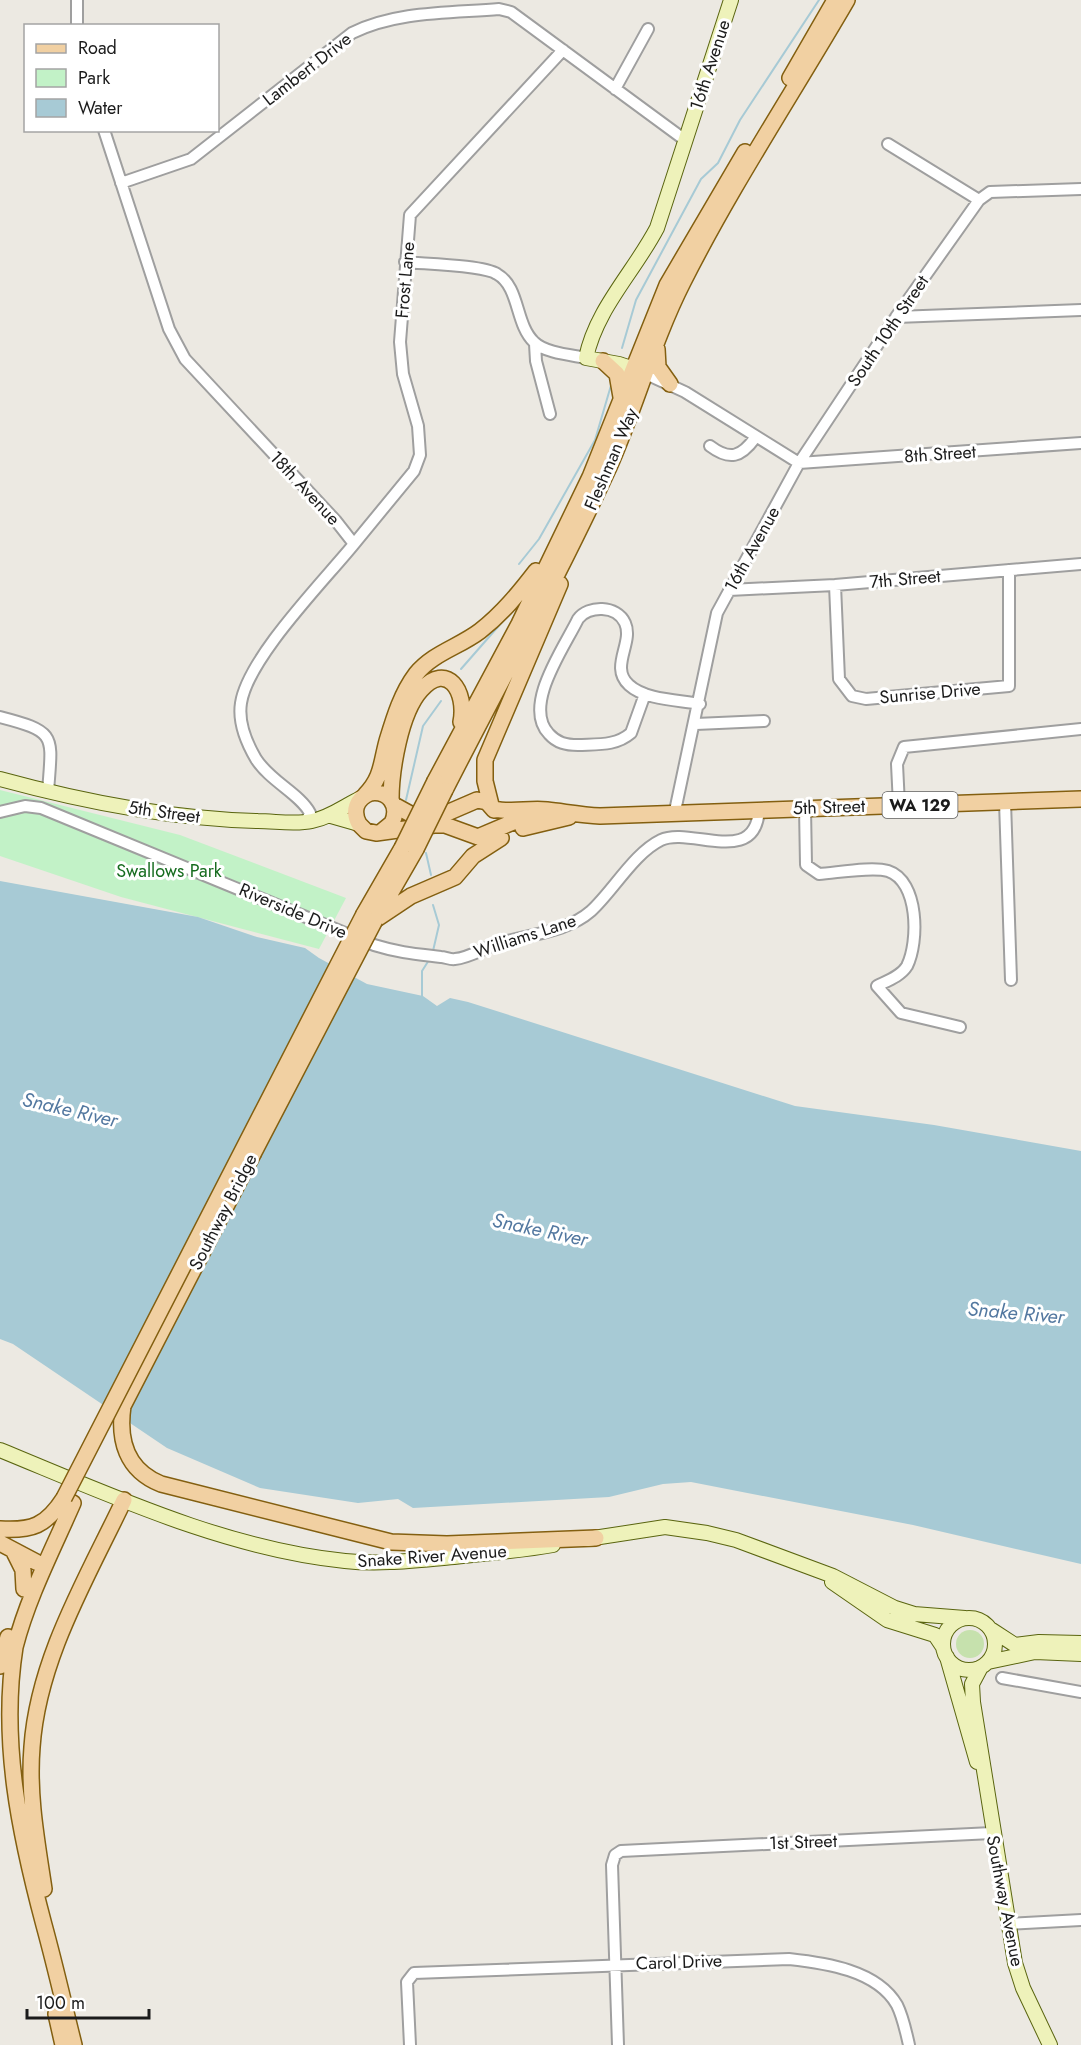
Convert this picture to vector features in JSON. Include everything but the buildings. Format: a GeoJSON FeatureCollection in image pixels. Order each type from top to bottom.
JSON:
{"type":"FeatureCollection","features":[{"type":"Feature","properties":{"kind":"main road","name":"16th Avenue"},"geometry":{"type":"LineString","coordinates":[[586,358],[591,333],[642,258],[657,228],[731,0]]}},
{"type":"Feature","properties":{"kind":"main road","name":"Fleshman Way"},"geometry":{"type":"LineString","coordinates":[[369,917],[571,550],[614,456],[640,371],[677,267],[835,0]]}},
{"type":"Feature","properties":{"kind":"main road","name":"Fleshman Way"},"geometry":{"type":"LineString","coordinates":[[440,785],[459,734],[519,624],[590,477],[620,403],[657,347],[682,284],[705,240],[848,0]]}},
{"type":"Feature","properties":{"kind":"main road"},"geometry":{"type":"LineString","coordinates":[[657,347],[658,367],[670,384]]}},
{"type":"Feature","properties":{"kind":"main road"},"geometry":{"type":"LineString","coordinates":[[586,358],[640,371]]}},
{"type":"Feature","properties":{"kind":"main road"},"geometry":{"type":"LineString","coordinates":[[603,362],[613,369],[620,380],[620,403]]}},
{"type":"Feature","properties":{"kind":"main road"},"geometry":{"type":"LineString","coordinates":[[552,552],[497,616],[478,632],[433,657],[417,673],[405,692],[394,717],[382,771],[376,784],[363,796],[355,811],[359,824],[371,832],[434,825],[453,828],[468,836],[487,834],[496,823],[485,781],[485,760],[556,595],[571,550]]}},
{"type":"Feature","properties":{"kind":"main road"},"geometry":{"type":"LineString","coordinates":[[381,832],[389,827],[394,819],[393,760],[405,723],[419,692],[429,683],[440,680],[452,682],[459,689],[463,710],[459,734]]}},
{"type":"Feature","properties":{"kind":"main road","name":"5th Street"},"geometry":{"type":"LineString","coordinates":[[0,779],[48,792],[195,818],[306,822],[331,816],[342,806],[363,796]]}},
{"type":"Feature","properties":{"kind":"main road"},"geometry":{"type":"LineString","coordinates":[[363,796],[379,793],[392,802]]}},
{"type":"Feature","properties":{"kind":"main road","name":"5th Street"},"geometry":{"type":"LineString","coordinates":[[429,887],[454,867],[465,850],[487,834],[523,819],[545,817],[553,820],[576,815],[675,811],[1081,799]]}},
{"type":"Feature","properties":{"kind":"main road","name":"5th Street"},"geometry":{"type":"LineString","coordinates":[[392,802],[414,816],[440,816],[472,800],[482,800],[492,807],[518,812],[546,810],[576,815]]}},
{"type":"Feature","properties":{"kind":"main road","name":"5th Street"},"geometry":{"type":"LineString","coordinates":[[331,816],[359,824]]}},
{"type":"Feature","properties":{"kind":"main road"},"geometry":{"type":"LineString","coordinates":[[369,917],[429,887],[455,877],[473,856],[486,846],[515,831],[553,820]]}},
{"type":"Feature","properties":{"kind":"main road","name":"Southway Bridge"},"geometry":{"type":"LineString","coordinates":[[68,1501],[123,1406],[369,917]]}},
{"type":"Feature","properties":{"kind":"main road","name":"Southway Bridge"},"geometry":{"type":"LineString","coordinates":[[68,1501],[369,917]]}},
{"type":"Feature","properties":{"kind":"main road"},"geometry":{"type":"LineString","coordinates":[[123,1406],[121,1435],[124,1449],[133,1464],[146,1477],[160,1484],[391,1542],[447,1544],[596,1538]]}},
{"type":"Feature","properties":{"kind":"main road","name":"Snake River Avenue"},"geometry":{"type":"LineString","coordinates":[[0,1450],[124,1500],[245,1540],[311,1556],[346,1561],[417,1560],[533,1549],[665,1527],[687,1528],[736,1540],[833,1576],[895,1608],[914,1614],[965,1618]]}},
{"type":"Feature","properties":{"kind":"main road"},"geometry":{"type":"LineString","coordinates":[[53,1957],[31,1785],[36,1713],[55,1649],[124,1500]]}},
{"type":"Feature","properties":{"kind":"main road"},"geometry":{"type":"LineString","coordinates":[[0,1529],[27,1529],[45,1521],[68,1501]]}},
{"type":"Feature","properties":{"kind":"main road"},"geometry":{"type":"LineString","coordinates":[[68,1501],[51,1555],[29,1601],[14,1650],[7,1699],[6,1742],[17,1817],[74,2045]]}},
{"type":"Feature","properties":{"kind":"main road"},"geometry":{"type":"LineString","coordinates":[[0,1666],[24,1589],[68,1501]]}},
{"type":"Feature","properties":{"kind":"main road"},"geometry":{"type":"LineString","coordinates":[[6,1547],[36,1562]]}},
{"type":"Feature","properties":{"kind":"main road"},"geometry":{"type":"LineString","coordinates":[[6,1547],[23,1570],[24,1589]]}},
{"type":"Feature","properties":{"kind":"main road"},"geometry":{"type":"LineString","coordinates":[[36,1562],[51,1555]]}},
{"type":"Feature","properties":{"kind":"main road","name":"Snake River Avenue"},"geometry":{"type":"LineString","coordinates":[[801,1565],[830,1581],[887,1620],[935,1635],[945,1652]]}},
{"type":"Feature","properties":{"kind":"main road"},"geometry":{"type":"LineString","coordinates":[[1081,1643],[1015,1645],[976,1618],[965,1618],[948,1628],[945,1652],[963,1669],[1035,1652],[1081,1654]]}},
{"type":"Feature","properties":{"kind":"main road"},"geometry":{"type":"LineString","coordinates":[[984,1665],[995,1647],[992,1630]]}},
{"type":"Feature","properties":{"kind":"main road","name":"Southway Avenue"},"geometry":{"type":"LineString","coordinates":[[945,1652],[985,1787]]}},
{"type":"Feature","properties":{"kind":"main road","name":"Southway Avenue"},"geometry":{"type":"LineString","coordinates":[[984,1665],[972,1690],[1007,1924],[1023,1988],[1050,2045]]}},
{"type":"Feature","properties":{"kind":"main road"},"geometry":{"type":"LineString","coordinates":[[0,1784],[8,1827],[63,2045]]}},
{"type":"Feature","properties":{"kind":"street"},"geometry":{"type":"LineString","coordinates":[[77,0],[77,24]]}},
{"type":"Feature","properties":{"kind":"street","name":"Lambert Drive"},"geometry":{"type":"LineString","coordinates":[[121,183],[191,159],[352,33],[369,25],[421,15],[499,9],[511,12],[685,140]]}},
{"type":"Feature","properties":{"kind":"street"},"geometry":{"type":"LineString","coordinates":[[615,89],[648,29]]}},
{"type":"Feature","properties":{"kind":"street","name":"Frost Lane"},"geometry":{"type":"LineString","coordinates":[[354,544],[414,471],[420,455],[418,426],[404,374],[400,342],[405,262],[411,215],[563,50]]}},
{"type":"Feature","properties":{"kind":"street","name":"18th Avenue"},"geometry":{"type":"LineString","coordinates":[[105,132],[169,329],[185,359],[336,521],[354,544]]}},
{"type":"Feature","properties":{"kind":"street"},"geometry":{"type":"LineString","coordinates":[[888,144],[979,200],[990,192],[1081,189]]}},
{"type":"Feature","properties":{"kind":"street","name":"South 10th Street"},"geometry":{"type":"LineString","coordinates":[[799,463],[896,317],[979,200]]}},
{"type":"Feature","properties":{"kind":"street"},"geometry":{"type":"LineString","coordinates":[[405,262],[497,273],[509,285],[524,329],[535,344],[536,360],[550,414]]}},
{"type":"Feature","properties":{"kind":"street"},"geometry":{"type":"LineString","coordinates":[[896,317],[1081,310]]}},
{"type":"Feature","properties":{"kind":"street"},"geometry":{"type":"LineString","coordinates":[[535,344],[586,358]]}},
{"type":"Feature","properties":{"kind":"street"},"geometry":{"type":"LineString","coordinates":[[640,371],[670,384],[799,463]]}},
{"type":"Feature","properties":{"kind":"street"},"geometry":{"type":"LineString","coordinates":[[710,446],[720,453],[731,456],[745,451],[755,438]]}},
{"type":"Feature","properties":{"kind":"street","name":"8th Street"},"geometry":{"type":"LineString","coordinates":[[799,463],[1081,443]]}},
{"type":"Feature","properties":{"kind":"street","name":"16th Avenue"},"geometry":{"type":"LineString","coordinates":[[675,811],[696,724],[717,613],[799,463]]}},
{"type":"Feature","properties":{"kind":"street"},"geometry":{"type":"LineString","coordinates":[[306,822],[310,813],[306,805],[273,779],[257,760],[241,724],[240,705],[244,688],[262,656],[354,544]]}},
{"type":"Feature","properties":{"kind":"street","name":"7th Street"},"geometry":{"type":"LineString","coordinates":[[729,590],[835,585],[1081,564]]}},
{"type":"Feature","properties":{"kind":"street","name":"Sunrise Drive"},"geometry":{"type":"LineString","coordinates":[[835,585],[839,679],[852,696],[866,699],[1010,686],[1009,570]]}},
{"type":"Feature","properties":{"kind":"street"},"geometry":{"type":"LineString","coordinates":[[645,694],[632,733],[615,743],[564,744],[545,730],[539,715],[540,696],[578,619],[589,609],[604,609],[624,621],[626,634],[621,671],[630,686],[645,694],[700,704]]}},
{"type":"Feature","properties":{"kind":"street"},"geometry":{"type":"LineString","coordinates":[[0,717],[34,726],[47,736],[51,744],[48,792]]}},
{"type":"Feature","properties":{"kind":"street"},"geometry":{"type":"LineString","coordinates":[[696,724],[764,721]]}},
{"type":"Feature","properties":{"kind":"street"},"geometry":{"type":"LineString","coordinates":[[898,805],[897,764],[904,747],[1081,729]]}},
{"type":"Feature","properties":{"kind":"street"},"geometry":{"type":"LineString","coordinates":[[1005,802],[1011,980]]}},
{"type":"Feature","properties":{"kind":"street","name":"Riverside Drive"},"geometry":{"type":"LineString","coordinates":[[0,812],[25,806],[41,808],[374,945],[407,955],[454,959]]}},
{"type":"Feature","properties":{"kind":"street"},"geometry":{"type":"LineString","coordinates":[[805,808],[806,865],[812,871],[819,874],[886,870],[898,876],[906,886],[914,920],[909,959],[906,968],[877,987],[901,1013],[960,1027]]}},
{"type":"Feature","properties":{"kind":"street","name":"Williams Lane"},"geometry":{"type":"LineString","coordinates":[[454,959],[498,944],[575,923],[592,911],[616,882],[662,840],[681,837],[715,843],[731,842],[753,830],[759,820],[759,809]]}},
{"type":"Feature","properties":{"kind":"street"},"geometry":{"type":"LineString","coordinates":[[1002,1678],[1081,1692]]}},
{"type":"Feature","properties":{"kind":"street","name":"1st Street"},"geometry":{"type":"LineString","coordinates":[[615,1964],[612,1865],[615,1855],[629,1849],[992,1833]]}},
{"type":"Feature","properties":{"kind":"street"},"geometry":{"type":"LineString","coordinates":[[1007,1924],[1081,1920]]}},
{"type":"Feature","properties":{"kind":"street","name":"Carol Drive"},"geometry":{"type":"LineString","coordinates":[[410,2045],[408,1977],[414,1973],[789,1959],[847,1970],[876,1983],[898,2007],[909,2045]]}},
{"type":"Feature","properties":{"kind":"street"},"geometry":{"type":"LineString","coordinates":[[615,1964],[618,2045]]}},
{"type":"Feature","properties":{"kind":"green space","name":"Swallows Park"},"geometry":{"type":"Polygon","coordinates":[[[0,790],[180,835],[346,898],[319,949],[121,897],[0,856],[0,790]]]}},
{"type":"Feature","properties":{"kind":"green space"},"geometry":{"type":"Polygon","coordinates":[[[970,1630],[980,1634],[984,1644],[980,1654],[970,1658],[960,1654],[956,1644],[960,1634],[970,1630]]]}},
{"type":"Feature","properties":{"kind":"water","name":"Snake River"},"geometry":{"type":"Polygon","coordinates":[[[0,881],[198,917],[257,937],[305,948],[367,984],[423,996],[437,1006],[450,998],[468,1002],[795,1106],[934,1125],[1081,1151],[1081,1564],[913,1525],[691,1482],[663,1484],[609,1497],[413,1508],[398,1499],[358,1503],[260,1488],[167,1448],[13,1344],[0,1339],[0,881]]]}},
{"type":"Feature","properties":{"kind":"waterway"},"geometry":{"type":"LineString","coordinates":[[622,348],[636,300],[701,179],[718,163],[740,120],[819,0]]}},
{"type":"Feature","properties":{"kind":"waterway"},"geometry":{"type":"LineString","coordinates":[[519,564],[539,539],[595,440],[612,382]]}},
{"type":"Feature","properties":{"kind":"waterway"},"geometry":{"type":"LineString","coordinates":[[461,669],[503,621]]}},
{"type":"Feature","properties":{"kind":"waterway"},"geometry":{"type":"LineString","coordinates":[[406,800],[423,726],[441,701]]}},
{"type":"Feature","properties":{"kind":"waterway"},"geometry":{"type":"LineString","coordinates":[[426,853],[431,875]]}},
{"type":"Feature","properties":{"kind":"waterway"},"geometry":{"type":"LineString","coordinates":[[433,905],[439,925],[433,951]]}},
{"type":"Feature","properties":{"kind":"waterway"},"geometry":{"type":"LineString","coordinates":[[422,997],[422,971],[429,960]]}}]}
